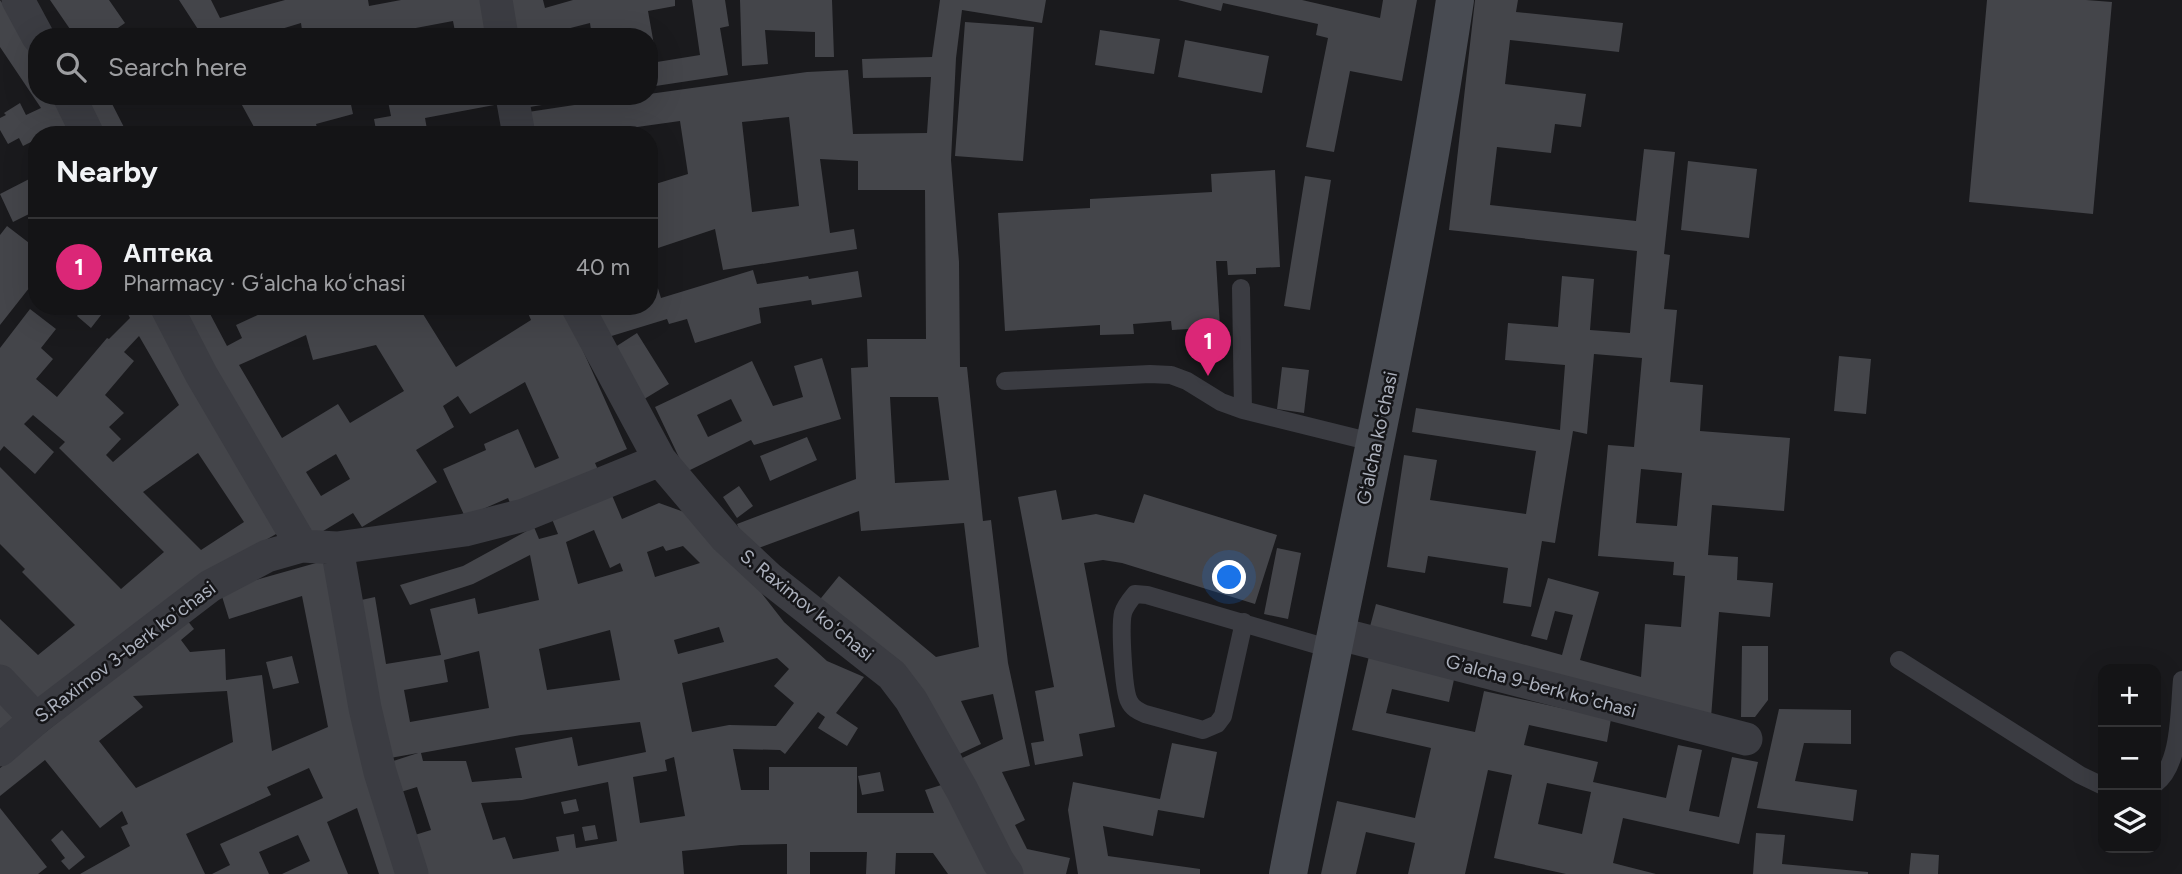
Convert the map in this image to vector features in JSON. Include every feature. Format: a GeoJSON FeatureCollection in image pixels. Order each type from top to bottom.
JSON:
{"type":"FeatureCollection","features":[{"type":"Feature","properties":{"kind":"street"},"geometry":{"type":"LineString","coordinates":[[18,0],[33,28]]}},
{"type":"Feature","properties":{"kind":"street"},"geometry":{"type":"LineString","coordinates":[[496,0],[501,28]]}},
{"type":"Feature","properties":{"kind":"street","name":"Gʻalcha koʻchasi"},"geometry":{"type":"LineString","coordinates":[[1288,874],[1333,641],[1402,316],[1455,0]]}},
{"type":"Feature","properties":{"kind":"street"},"geometry":{"type":"LineString","coordinates":[[73,105],[84,126]]}},
{"type":"Feature","properties":{"kind":"street"},"geometry":{"type":"LineString","coordinates":[[514,105],[517,126]]}},
{"type":"Feature","properties":{"kind":"street"},"geometry":{"type":"LineString","coordinates":[[171,315],[201,374],[302,547]]}},
{"type":"Feature","properties":{"kind":"street","name":"S. Raximov koʻchasi"},"geometry":{"type":"LineString","coordinates":[[582,315],[660,460],[726,538],[770,579],[892,675],[911,700],[1007,874]]}},
{"type":"Feature","properties":{"kind":"street","name":"S.Raximov 3-berk koʼchasi"},"geometry":{"type":"LineString","coordinates":[[0,750],[36,719],[210,586],[267,556],[302,547],[337,548],[465,530],[524,515],[660,460]]}},
{"type":"Feature","properties":{"kind":"street"},"geometry":{"type":"LineString","coordinates":[[337,548],[365,708],[380,772],[412,874]]}},
{"type":"Feature","properties":{"kind":"street","name":"Gʼalcha 9-berk koʼchasi"},"geometry":{"type":"LineString","coordinates":[[1333,641],[1746,739]]}},
{"type":"Feature","properties":{"kind":"street"},"geometry":{"type":"LineString","coordinates":[[0,681],[36,719]]}},
{"type":"Feature","properties":{"kind":"lane"},"geometry":{"type":"LineString","coordinates":[[1241,288],[1243,410]]}},
{"type":"Feature","properties":{"kind":"lane"},"geometry":{"type":"LineString","coordinates":[[1005,381],[1171,375],[1221,402],[1243,410],[1376,443]]}},
{"type":"Feature","properties":{"kind":"lane"},"geometry":{"type":"LineString","coordinates":[[1244,622],[1223,716],[1217,724],[1203,730],[1137,711],[1129,701],[1125,688],[1122,622],[1123,611],[1135,594],[1333,641]]}},
{"type":"Feature","properties":{"kind":"lane"},"geometry":{"type":"LineString","coordinates":[[1899,660],[2080,775],[2098,784]]}},
{"type":"Feature","properties":{"kind":"lane"},"geometry":{"type":"LineString","coordinates":[[2161,777],[2169,768],[2175,746],[2182,680]]}},
{"type":"Feature","properties":{"kind":"building"},"geometry":{"type":"Polygon","coordinates":[[[0,0],[28,39],[28,89],[0,47],[0,0]]]}},
{"type":"Feature","properties":{"kind":"building"},"geometry":{"type":"Polygon","coordinates":[[[50,0],[109,0],[125,23],[118,28],[69,28],[50,0]]]}},
{"type":"Feature","properties":{"kind":"building"},"geometry":{"type":"Polygon","coordinates":[[[179,0],[211,0],[220,18],[285,0],[368,0],[369,6],[401,0],[484,0],[490,28],[454,28],[453,21],[416,28],[302,28],[301,23],[285,28],[197,28],[179,0]]]}},
{"type":"Feature","properties":{"kind":"building"},"geometry":{"type":"Polygon","coordinates":[[[503,0],[543,0],[545,8],[573,0],[675,0],[675,6],[648,11],[651,28],[591,28],[590,23],[570,28],[510,28],[503,0]]]}},
{"type":"Feature","properties":{"kind":"building"},"geometry":{"type":"Polygon","coordinates":[[[692,0],[725,0],[729,26],[720,28],[728,75],[658,86],[658,62],[700,55],[692,0]]]}},
{"type":"Feature","properties":{"kind":"building"},"geometry":{"type":"Polygon","coordinates":[[[740,0],[832,0],[834,57],[815,57],[815,32],[765,30],[768,64],[742,66],[740,0]]]}},
{"type":"Feature","properties":{"kind":"building"},"geometry":{"type":"Polygon","coordinates":[[[940,0],[1046,0],[1042,23],[962,10],[956,58],[951,160],[959,262],[960,367],[967,367],[983,521],[991,520],[1008,663],[1030,766],[1002,772],[1025,820],[1015,825],[1027,849],[1070,858],[1066,874],[1013,874],[958,760],[1003,739],[993,694],[961,701],[981,744],[951,758],[817,603],[839,576],[936,657],[979,647],[964,523],[861,531],[859,511],[748,552],[737,524],[856,479],[851,368],[868,367],[867,339],[926,339],[925,190],[858,190],[858,161],[820,159],[830,233],[854,229],[857,249],[723,270],[715,229],[658,248],[658,183],[688,174],[680,121],[644,126],[530,126],[528,112],[574,105],[658,105],[658,93],[807,72],[848,70],[853,134],[927,133],[931,77],[863,78],[862,59],[932,57],[940,0]],[[789,117],[742,122],[752,212],[799,206],[789,117]],[[890,397],[895,483],[949,480],[938,397],[890,397]]]}},
{"type":"Feature","properties":{"kind":"building"},"geometry":{"type":"Polygon","coordinates":[[[1178,0],[1302,0],[1380,18],[1383,0],[1417,0],[1402,81],[1350,71],[1334,152],[1306,147],[1328,38],[1316,35],[1318,24],[1223,3],[1221,11],[1178,0]]]}},
{"type":"Feature","properties":{"kind":"building"},"geometry":{"type":"Polygon","coordinates":[[[1475,0],[1518,0],[1516,12],[1623,23],[1619,52],[1510,40],[1505,84],[1586,94],[1581,127],[1555,124],[1551,153],[1497,147],[1490,205],[1636,221],[1644,149],[1675,152],[1664,254],[1670,255],[1664,309],[1677,310],[1670,382],[1703,385],[1700,431],[1790,438],[1784,511],[1712,505],[1708,555],[1738,557],[1737,580],[1773,583],[1770,617],[1719,612],[1711,718],[1368,634],[1376,604],[1562,655],[1573,615],[1555,611],[1547,640],[1531,636],[1548,578],[1599,592],[1580,660],[1641,677],[1645,624],[1681,627],[1685,576],[1673,575],[1674,562],[1598,556],[1608,445],[1634,447],[1642,358],[1594,354],[1587,434],[1573,431],[1555,543],[1542,541],[1531,607],[1503,603],[1508,568],[1428,556],[1425,573],[1387,567],[1404,455],[1437,460],[1430,500],[1526,514],[1536,451],[1412,432],[1416,408],[1560,430],[1565,365],[1505,360],[1508,323],[1558,327],[1562,276],[1594,279],[1590,330],[1630,333],[1637,251],[1449,230],[1475,0]],[[1641,469],[1636,523],[1677,526],[1682,473],[1641,469]]]}},
{"type":"Feature","properties":{"kind":"building"},"geometry":{"type":"Polygon","coordinates":[[[1987,0],[2112,2],[2093,214],[1969,202],[1987,0]]]}},
{"type":"Feature","properties":{"kind":"building"},"geometry":{"type":"Polygon","coordinates":[[[965,22],[1034,27],[1023,161],[955,156],[965,22]]]}},
{"type":"Feature","properties":{"kind":"building"},"geometry":{"type":"Polygon","coordinates":[[[1100,30],[1160,39],[1154,74],[1095,65],[1100,30]]]}},
{"type":"Feature","properties":{"kind":"building"},"geometry":{"type":"Polygon","coordinates":[[[1185,40],[1269,56],[1262,93],[1178,77],[1185,40]]]}},
{"type":"Feature","properties":{"kind":"building"},"geometry":{"type":"Polygon","coordinates":[[[20,103],[26,115],[41,108],[39,105],[69,105],[79,126],[28,126],[28,144],[23,146],[19,138],[8,144],[0,130],[0,118],[6,115],[4,113],[20,103]]]}},
{"type":"Feature","properties":{"kind":"building"},"geometry":{"type":"Polygon","coordinates":[[[81,105],[113,105],[123,126],[91,126],[81,105]]]}},
{"type":"Feature","properties":{"kind":"building"},"geometry":{"type":"Polygon","coordinates":[[[242,105],[351,105],[353,114],[317,126],[253,126],[242,105]]]}},
{"type":"Feature","properties":{"kind":"building"},"geometry":{"type":"Polygon","coordinates":[[[389,105],[494,105],[425,118],[426,126],[375,126],[374,119],[391,116],[389,105]]]}},
{"type":"Feature","properties":{"kind":"building"},"geometry":{"type":"Polygon","coordinates":[[[1688,161],[1757,169],[1749,238],[1681,230],[1688,161]]]}},
{"type":"Feature","properties":{"kind":"building"},"geometry":{"type":"Polygon","coordinates":[[[1275,170],[1280,267],[1256,268],[1256,274],[1228,275],[1227,261],[1216,261],[1220,327],[1172,330],[1171,321],[1133,324],[1134,334],[1100,335],[1100,325],[1005,331],[998,213],[1090,208],[1090,199],[1212,192],[1211,174],[1275,170]]]}},
{"type":"Feature","properties":{"kind":"building"},"geometry":{"type":"Polygon","coordinates":[[[1305,176],[1331,180],[1310,310],[1284,306],[1305,176]]]}},
{"type":"Feature","properties":{"kind":"building"},"geometry":{"type":"Polygon","coordinates":[[[28,180],[28,214],[13,222],[0,194],[28,180]]]}},
{"type":"Feature","properties":{"kind":"building"},"geometry":{"type":"Polygon","coordinates":[[[7,226],[28,242],[28,289],[0,325],[0,235],[7,226]]]}},
{"type":"Feature","properties":{"kind":"building"},"geometry":{"type":"Polygon","coordinates":[[[753,270],[757,284],[858,271],[862,297],[812,305],[811,300],[759,308],[761,323],[695,343],[687,319],[669,324],[667,319],[605,338],[592,315],[658,315],[658,288],[661,298],[753,270]]]}},
{"type":"Feature","properties":{"kind":"building"},"geometry":{"type":"Polygon","coordinates":[[[28,312],[28,315],[38,315],[56,329],[41,348],[53,359],[36,379],[57,397],[107,338],[130,318],[128,315],[159,315],[283,530],[195,581],[40,697],[28,699],[0,674],[0,619],[38,655],[75,625],[22,572],[25,569],[0,544],[0,467],[121,589],[164,552],[59,448],[65,442],[33,415],[24,424],[54,452],[35,474],[4,446],[0,451],[0,348],[28,312]],[[139,336],[124,352],[134,361],[105,395],[124,413],[109,427],[121,439],[106,455],[113,462],[179,405],[139,336]],[[198,453],[143,492],[201,550],[244,522],[198,453]]]}},
{"type":"Feature","properties":{"kind":"building"},"geometry":{"type":"Polygon","coordinates":[[[78,315],[101,315],[91,328],[78,315]]]}},
{"type":"Feature","properties":{"kind":"building"},"geometry":{"type":"Polygon","coordinates":[[[179,315],[211,315],[227,346],[242,338],[236,325],[258,315],[424,315],[456,367],[531,320],[529,315],[567,315],[627,449],[595,463],[599,472],[513,510],[508,498],[465,517],[443,469],[486,450],[484,444],[518,429],[535,468],[559,458],[525,382],[470,414],[458,396],[443,406],[454,427],[416,450],[437,482],[362,527],[353,513],[310,539],[179,315]],[[306,335],[239,365],[282,438],[338,404],[350,423],[404,391],[376,345],[313,360],[306,335]],[[336,454],[306,472],[321,496],[350,479],[336,454]]]}},
{"type":"Feature","properties":{"kind":"building"},"geometry":{"type":"Polygon","coordinates":[[[637,333],[669,384],[641,401],[609,351],[637,333]]]}},
{"type":"Feature","properties":{"kind":"building"},"geometry":{"type":"Polygon","coordinates":[[[1839,356],[1871,359],[1866,414],[1834,411],[1839,356]]]}},
{"type":"Feature","properties":{"kind":"building"},"geometry":{"type":"Polygon","coordinates":[[[822,358],[841,419],[754,445],[751,440],[686,472],[655,407],[752,361],[773,406],[803,397],[794,366],[822,358]],[[731,399],[697,415],[708,437],[742,421],[731,399]]]}},
{"type":"Feature","properties":{"kind":"building"},"geometry":{"type":"Polygon","coordinates":[[[1282,367],[1309,370],[1304,413],[1277,409],[1282,367]]]}},
{"type":"Feature","properties":{"kind":"building"},"geometry":{"type":"Polygon","coordinates":[[[807,437],[817,460],[770,481],[760,456],[807,437]]]}},
{"type":"Feature","properties":{"kind":"building"},"geometry":{"type":"Polygon","coordinates":[[[739,486],[753,506],[737,518],[723,497],[739,486]]]}},
{"type":"Feature","properties":{"kind":"building"},"geometry":{"type":"Polygon","coordinates":[[[1056,490],[1062,520],[1096,514],[1134,523],[1144,494],[1277,535],[1255,604],[1122,563],[1103,560],[1084,563],[1115,727],[1079,734],[1083,756],[1035,765],[1031,743],[1044,741],[1035,691],[1054,687],[1018,497],[1056,490]]]}},
{"type":"Feature","properties":{"kind":"building"},"geometry":{"type":"Polygon","coordinates":[[[611,493],[622,519],[659,503],[698,517],[784,622],[827,661],[864,677],[836,713],[858,728],[847,746],[818,728],[825,717],[818,712],[785,754],[780,750],[733,749],[741,790],[769,790],[769,767],[857,767],[857,813],[934,813],[925,790],[948,783],[995,874],[948,874],[933,853],[896,853],[895,874],[866,874],[867,852],[810,852],[810,874],[787,874],[787,844],[682,851],[684,874],[416,874],[405,838],[431,830],[417,787],[391,795],[381,765],[418,753],[379,760],[352,602],[375,597],[386,664],[441,655],[430,609],[475,598],[478,614],[539,600],[530,555],[473,584],[410,605],[400,585],[463,566],[534,527],[539,539],[558,534],[552,519],[611,493]],[[594,530],[566,542],[578,584],[623,571],[620,563],[610,568],[594,530]],[[663,546],[647,552],[655,577],[700,563],[683,546],[666,551],[663,546]],[[719,627],[674,640],[678,654],[724,642],[719,627]],[[610,630],[539,649],[547,690],[620,680],[610,630]],[[479,651],[444,660],[448,682],[404,690],[410,722],[489,708],[479,651]],[[777,658],[682,683],[692,732],[729,725],[776,726],[794,703],[774,686],[789,669],[777,658]],[[640,722],[521,735],[421,753],[423,761],[466,761],[472,782],[522,778],[515,748],[572,737],[578,766],[646,752],[640,722]],[[674,757],[665,760],[667,771],[633,777],[640,823],[685,816],[674,757]],[[608,782],[522,800],[481,803],[493,840],[505,837],[513,859],[559,851],[556,837],[574,834],[576,848],[617,841],[608,782]]]}},
{"type":"Feature","properties":{"kind":"building"},"geometry":{"type":"Polygon","coordinates":[[[1277,548],[1301,553],[1288,619],[1264,614],[1277,548]]]}},
{"type":"Feature","properties":{"kind":"building"},"geometry":{"type":"Polygon","coordinates":[[[323,561],[408,874],[379,874],[357,808],[327,822],[348,874],[282,874],[310,861],[298,835],[259,852],[269,874],[212,874],[230,865],[220,844],[323,798],[309,768],[267,787],[271,795],[186,834],[205,874],[80,874],[130,846],[121,827],[128,824],[122,811],[100,828],[45,760],[0,796],[0,768],[187,620],[194,629],[181,640],[190,652],[225,649],[226,680],[262,675],[272,751],[328,727],[302,596],[229,619],[220,590],[323,561]],[[227,691],[133,696],[143,707],[99,741],[136,788],[233,742],[227,691]]]}},
{"type":"Feature","properties":{"kind":"building"},"geometry":{"type":"Polygon","coordinates":[[[1742,646],[1768,646],[1768,700],[1755,717],[1741,717],[1742,646]]]}},
{"type":"Feature","properties":{"kind":"building"},"geometry":{"type":"Polygon","coordinates":[[[292,656],[299,683],[273,689],[266,662],[292,656]]]}},
{"type":"Feature","properties":{"kind":"building"},"geometry":{"type":"Polygon","coordinates":[[[1369,656],[1455,675],[1449,702],[1392,689],[1386,713],[1475,732],[1484,691],[1611,719],[1607,742],[1529,725],[1524,745],[1598,762],[1593,782],[1666,798],[1678,745],[1702,750],[1689,811],[1719,817],[1732,757],[1758,762],[1739,844],[1623,818],[1613,863],[1656,874],[1566,874],[1494,858],[1512,775],[1488,770],[1465,874],[1408,874],[1415,843],[1366,832],[1356,874],[1321,874],[1337,801],[1415,818],[1431,748],[1352,730],[1369,656]],[[1547,783],[1538,824],[1582,834],[1591,792],[1547,783]]]}},
{"type":"Feature","properties":{"kind":"building"},"geometry":{"type":"Polygon","coordinates":[[[0,695],[23,720],[0,741],[0,695]]]}},
{"type":"Feature","properties":{"kind":"building"},"geometry":{"type":"Polygon","coordinates":[[[1779,709],[1851,710],[1851,744],[1804,743],[1795,781],[1857,790],[1853,821],[1757,808],[1779,709]]]}},
{"type":"Feature","properties":{"kind":"building"},"geometry":{"type":"Polygon","coordinates":[[[1172,743],[1217,752],[1204,818],[1158,810],[1153,836],[1103,826],[1108,856],[1200,869],[1200,874],[1078,874],[1068,810],[1073,782],[1160,799],[1172,743]]]}},
{"type":"Feature","properties":{"kind":"building"},"geometry":{"type":"Polygon","coordinates":[[[880,772],[884,791],[862,795],[858,776],[880,772]]]}},
{"type":"Feature","properties":{"kind":"building"},"geometry":{"type":"Polygon","coordinates":[[[576,799],[579,811],[564,814],[561,802],[576,799]]]}},
{"type":"Feature","properties":{"kind":"building"},"geometry":{"type":"Polygon","coordinates":[[[0,808],[47,867],[38,874],[0,874],[0,808]]]}},
{"type":"Feature","properties":{"kind":"building"},"geometry":{"type":"Polygon","coordinates":[[[595,825],[598,839],[585,841],[582,827],[595,825]]]}},
{"type":"Feature","properties":{"kind":"building"},"geometry":{"type":"Polygon","coordinates":[[[62,830],[85,857],[69,870],[61,861],[65,858],[51,840],[62,830]]]}},
{"type":"Feature","properties":{"kind":"building"},"geometry":{"type":"Polygon","coordinates":[[[1756,833],[1785,835],[1782,864],[1868,874],[1753,874],[1756,833]]]}},
{"type":"Feature","properties":{"kind":"building"},"geometry":{"type":"Polygon","coordinates":[[[1911,853],[1939,855],[1938,874],[1909,874],[1911,853]]]}},
{"type":"Feature","properties":{"kind":"place","name":"Аптека"},"geometry":{"type":"Point","coordinates":[1208,376]}}]}
